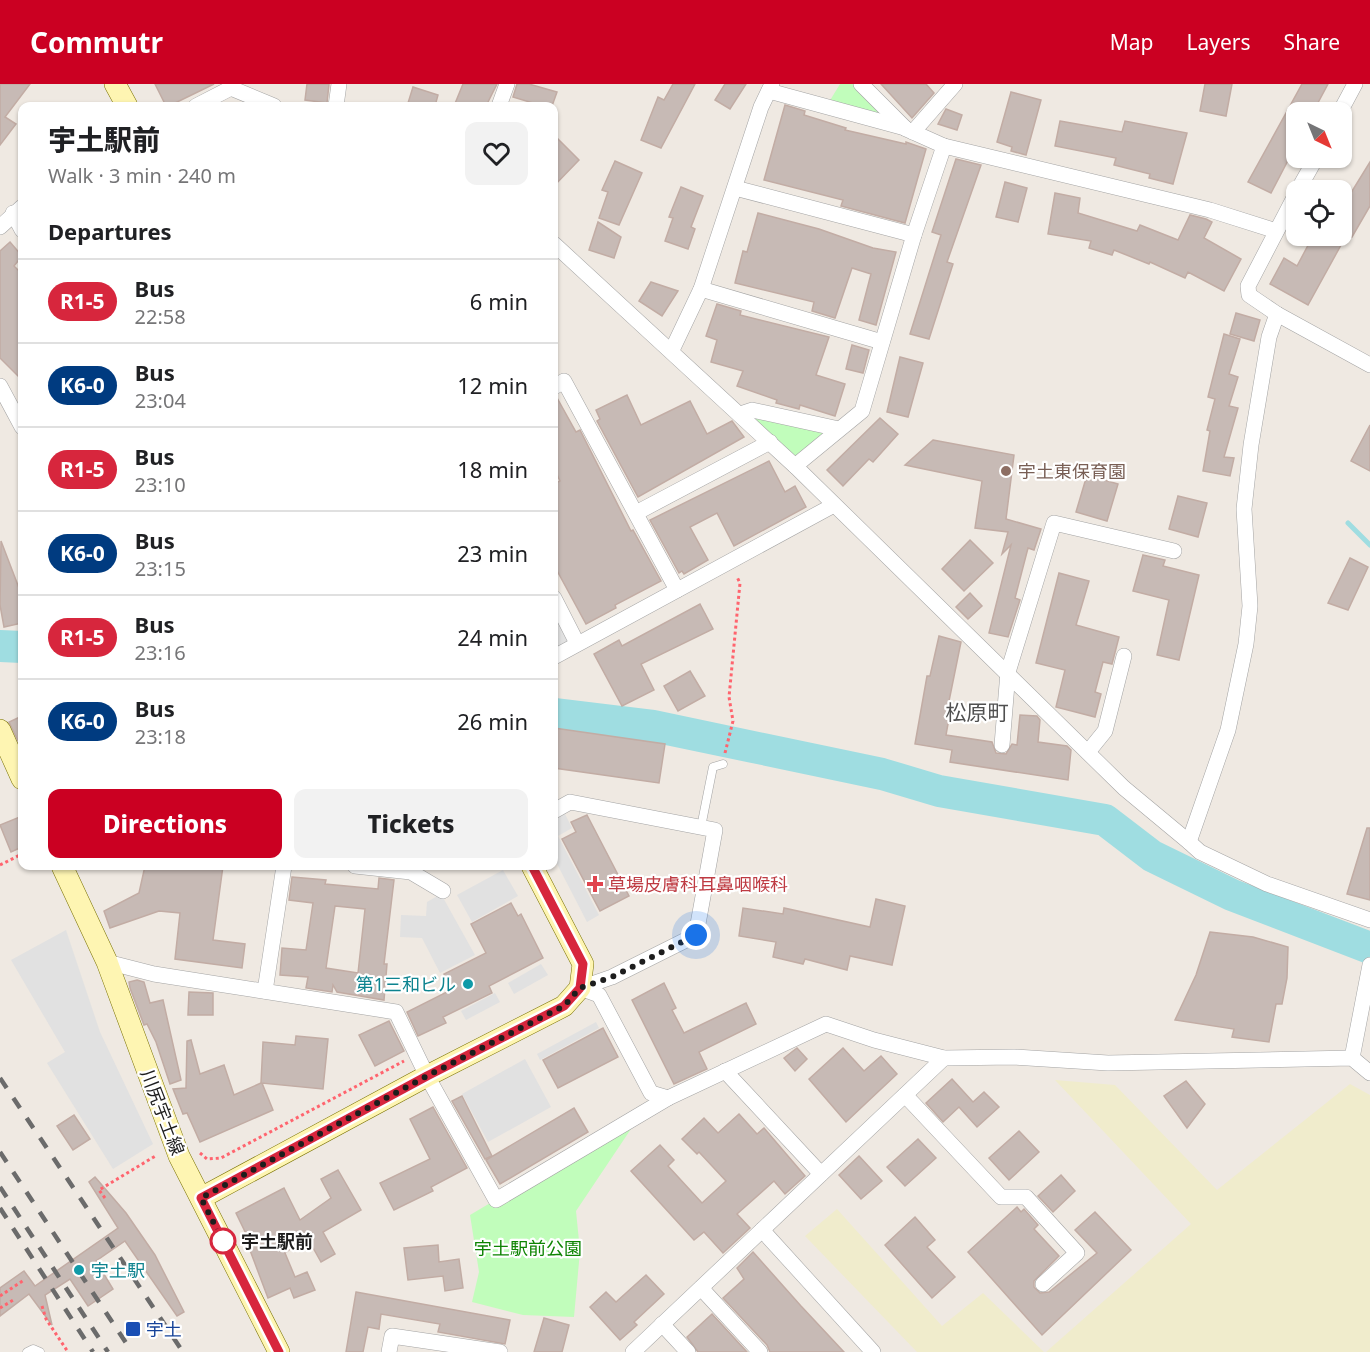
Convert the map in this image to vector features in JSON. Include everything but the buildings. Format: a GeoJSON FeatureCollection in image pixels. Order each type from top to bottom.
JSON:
{"type":"FeatureCollection","features":[{"type":"Feature","properties":{"kind":"street"},"geometry":{"type":"LineString","coordinates":[[115,84],[125,102]]}},
{"type":"Feature","properties":{"kind":"street"},"geometry":{"type":"LineString","coordinates":[[337,102],[339,84]]}},
{"type":"Feature","properties":{"kind":"street"},"geometry":{"type":"LineString","coordinates":[[500,102],[507,84]]}},
{"type":"Feature","properties":{"kind":"street"},"geometry":{"type":"LineString","coordinates":[[861,84],[910,130]]}},
{"type":"Feature","properties":{"kind":"street"},"geometry":{"type":"LineString","coordinates":[[910,130],[955,84]]}},
{"type":"Feature","properties":{"kind":"street"},"geometry":{"type":"LineString","coordinates":[[1345,102],[1355,84]]}},
{"type":"Feature","properties":{"kind":"street"},"geometry":{"type":"LineString","coordinates":[[204,102],[231,88],[264,102]]}},
{"type":"Feature","properties":{"kind":"street"},"geometry":{"type":"LineString","coordinates":[[672,350],[701,289],[761,107],[771,88],[910,130],[944,146],[1210,210],[1276,231]]}},
{"type":"Feature","properties":{"kind":"street"},"geometry":{"type":"LineString","coordinates":[[795,466],[862,411],[914,235],[944,146]]}},
{"type":"Feature","properties":{"kind":"street"},"geometry":{"type":"LineString","coordinates":[[735,188],[914,235]]}},
{"type":"Feature","properties":{"kind":"street"},"geometry":{"type":"LineString","coordinates":[[0,227],[18,210]]}},
{"type":"Feature","properties":{"kind":"street"},"geometry":{"type":"LineString","coordinates":[[1286,213],[1248,286],[1249,295],[1277,315],[1370,365]]}},
{"type":"Feature","properties":{"kind":"street"},"geometry":{"type":"LineString","coordinates":[[558,248],[770,442],[1008,672],[1124,788],[1200,852],[1267,884],[1370,920]]}},
{"type":"Feature","properties":{"kind":"street"},"geometry":{"type":"LineString","coordinates":[[701,289],[882,342]]}},
{"type":"Feature","properties":{"kind":"street"},"geometry":{"type":"LineString","coordinates":[[1189,842],[1228,730],[1246,644],[1250,606],[1244,509],[1251,445],[1269,336],[1277,315]]}},
{"type":"Feature","properties":{"kind":"street"},"geometry":{"type":"LineString","coordinates":[[558,385],[564,381],[677,590]]}},
{"type":"Feature","properties":{"kind":"street"},"geometry":{"type":"LineString","coordinates":[[0,386],[18,420]]}},
{"type":"Feature","properties":{"kind":"street"},"geometry":{"type":"LineString","coordinates":[[740,414],[752,410],[839,429]]}},
{"type":"Feature","properties":{"kind":"street"},"geometry":{"type":"LineString","coordinates":[[636,513],[770,442]]}},
{"type":"Feature","properties":{"kind":"street"},"geometry":{"type":"LineString","coordinates":[[558,655],[834,505]]}},
{"type":"Feature","properties":{"kind":"street"},"geometry":{"type":"LineString","coordinates":[[1002,745],[1008,672],[1054,523],[1174,551]]}},
{"type":"Feature","properties":{"kind":"street"},"geometry":{"type":"LineString","coordinates":[[558,606],[577,643]]}},
{"type":"Feature","properties":{"kind":"street"},"geometry":{"type":"LineString","coordinates":[[1088,752],[1105,731],[1124,656]]}},
{"type":"Feature","properties":{"kind":"street"},"geometry":{"type":"LineString","coordinates":[[0,730],[18,770]]}},
{"type":"Feature","properties":{"kind":"street"},"geometry":{"type":"LineString","coordinates":[[201,1198],[427,1076],[564,1006],[580,988],[612,977],[696,935],[715,830],[570,802],[558,809]]}},
{"type":"Feature","properties":{"kind":"street","name":"川尻宇土線"},"geometry":{"type":"LineString","coordinates":[[64,870],[107,962],[179,1156],[279,1352]]}},
{"type":"Feature","properties":{"kind":"street"},"geometry":{"type":"LineString","coordinates":[[265,991],[283,870]]}},
{"type":"Feature","properties":{"kind":"street"},"geometry":{"type":"LineString","coordinates":[[392,870],[411,872],[443,891]]}},
{"type":"Feature","properties":{"kind":"street"},"geometry":{"type":"LineString","coordinates":[[534,870],[583,964],[580,988]]}},
{"type":"Feature","properties":{"kind":"street"},"geometry":{"type":"LineString","coordinates":[[107,962],[154,974],[396,1012],[427,1076],[496,1200],[668,1098],[826,1024],[874,1040],[944,1058],[1014,1057],[1108,1063],[1353,1058],[1370,1073]]}},
{"type":"Feature","properties":{"kind":"street"},"geometry":{"type":"LineString","coordinates":[[1353,1058],[1370,966]]}},
{"type":"Feature","properties":{"kind":"street"},"geometry":{"type":"LineString","coordinates":[[580,988],[599,995],[651,1093],[668,1098]]}},
{"type":"Feature","properties":{"kind":"street"},"geometry":{"type":"LineString","coordinates":[[633,1352],[944,1058]]}},
{"type":"Feature","properties":{"kind":"street"},"geometry":{"type":"LineString","coordinates":[[725,1071],[821,1174]]}},
{"type":"Feature","properties":{"kind":"street"},"geometry":{"type":"LineString","coordinates":[[905,1095],[1001,1197],[1026,1197],[1077,1253],[1043,1284]]}},
{"type":"Feature","properties":{"kind":"street"},"geometry":{"type":"LineString","coordinates":[[762,1230],[873,1352]]}},
{"type":"Feature","properties":{"kind":"street"},"geometry":{"type":"LineString","coordinates":[[701,1288],[760,1352]]}},
{"type":"Feature","properties":{"kind":"street"},"geometry":{"type":"LineString","coordinates":[[662,1324],[688,1352]]}},
{"type":"Feature","properties":{"kind":"street"},"geometry":{"type":"LineString","coordinates":[[389,1352],[392,1336],[500,1352]]}},
{"type":"Feature","properties":{"kind":"lane"},"geometry":{"type":"LineString","coordinates":[[701,827],[713,767],[723,764]]}},
{"type":"Feature","properties":{"kind":"lane"},"geometry":{"type":"LineString","coordinates":[[27,1352],[33,1348],[40,1352]]}},
{"type":"Feature","properties":{"kind":"path"},"geometry":{"type":"LineString","coordinates":[[723,764],[734,721],[729,697],[740,583],[728,563]]}},
{"type":"Feature","properties":{"kind":"path"},"geometry":{"type":"LineString","coordinates":[[0,864],[18,856]]}},
{"type":"Feature","properties":{"kind":"path"},"geometry":{"type":"LineString","coordinates":[[195,1149],[207,1159],[221,1158],[417,1055]]}},
{"type":"Feature","properties":{"kind":"path"},"geometry":{"type":"LineString","coordinates":[[105,1198],[99,1190],[156,1154],[160,1159]]}},
{"type":"Feature","properties":{"kind":"path"},"geometry":{"type":"LineString","coordinates":[[0,1296],[24,1280]]}},
{"type":"Feature","properties":{"kind":"path"},"geometry":{"type":"LineString","coordinates":[[0,1308],[15,1299]]}},
{"type":"Feature","properties":{"kind":"path"},"geometry":{"type":"LineString","coordinates":[[42,1306],[46,1319],[68,1352]]}},
{"type":"Feature","properties":{"kind":"shaded area"},"geometry":{"type":"Polygon","coordinates":[[[558,615],[571,640],[558,647],[558,615]]]}},
{"type":"Feature","properties":{"kind":"shaded area"},"geometry":{"type":"Polygon","coordinates":[[[565,814],[572,828],[558,836],[558,818],[565,814]]]}},
{"type":"Feature","properties":{"kind":"shaded area"},"geometry":{"type":"Polygon","coordinates":[[[558,836],[599,915],[587,922],[558,866],[558,836]]]}},
{"type":"Feature","properties":{"kind":"shaded area"},"geometry":{"type":"Polygon","coordinates":[[[503,870],[518,896],[472,922],[457,895],[503,870]]]}},
{"type":"Feature","properties":{"kind":"shaded area"},"geometry":{"type":"Polygon","coordinates":[[[441,894],[475,955],[440,973],[422,938],[400,937],[401,915],[426,916],[427,902],[441,894]]]}},
{"type":"Feature","properties":{"kind":"shaded area"},"geometry":{"type":"Polygon","coordinates":[[[66,930],[100,1032],[153,1144],[113,1169],[47,1063],[65,1052],[11,960],[66,930]]]}},
{"type":"Feature","properties":{"kind":"shaded area"},"geometry":{"type":"Polygon","coordinates":[[[541,964],[548,975],[514,994],[508,983],[541,964]]]}},
{"type":"Feature","properties":{"kind":"shaded area"},"geometry":{"type":"Polygon","coordinates":[[[495,993],[500,1002],[466,1020],[461,1011],[495,993]]]}},
{"type":"Feature","properties":{"kind":"shaded area"},"geometry":{"type":"Polygon","coordinates":[[[596,1022],[599,1028],[540,1060],[537,1054],[596,1022]]]}},
{"type":"Feature","properties":{"kind":"shaded area"},"geometry":{"type":"Polygon","coordinates":[[[525,1059],[551,1107],[488,1142],[462,1094],[525,1059]]]}},
{"type":"Feature","properties":{"kind":"shaded area"},"geometry":{"type":"Polygon","coordinates":[[[1055,1080],[1115,1085],[1217,1190],[1350,1084],[1370,1095],[1370,1352],[1046,1352],[1191,1224],[1055,1080]]]}},
{"type":"Feature","properties":{"kind":"shaded area"},"geometry":{"type":"Polygon","coordinates":[[[837,1209],[942,1326],[983,1293],[1044,1352],[917,1352],[805,1236],[837,1209]]]}},
{"type":"Feature","properties":{"kind":"green space"},"geometry":{"type":"Polygon","coordinates":[[[840,84],[861,84],[906,129],[826,107],[840,84]]]}},
{"type":"Feature","properties":{"kind":"green space"},"geometry":{"type":"Polygon","coordinates":[[[740,414],[839,429],[795,466],[740,414]]]}},
{"type":"Feature","properties":{"kind":"green space","name":"宇土駅前公園"},"geometry":{"type":"Polygon","coordinates":[[[641,1114],[576,1211],[580,1251],[574,1317],[523,1315],[472,1302],[479,1272],[470,1215],[641,1114]]]}},
{"type":"Feature","properties":{"kind":"waterway"},"geometry":{"type":"LineString","coordinates":[[1348,523],[1370,545]]}},
{"type":"Feature","properties":{"kind":"waterway"},"geometry":{"type":"LineString","coordinates":[[0,646],[18,647]]}},
{"type":"Feature","properties":{"kind":"waterway"},"geometry":{"type":"LineString","coordinates":[[558,714],[653,726],[882,774],[939,791],[1105,820],[1152,856],[1232,895],[1370,948]]}},
{"type":"Feature","properties":{"kind":"railway"},"geometry":{"type":"LineString","coordinates":[[0,1078],[183,1352]]}},
{"type":"Feature","properties":{"kind":"railway"},"geometry":{"type":"LineString","coordinates":[[0,1152],[132,1352]]}},
{"type":"Feature","properties":{"kind":"railway"},"geometry":{"type":"LineString","coordinates":[[0,1187],[108,1352]]}},
{"type":"Feature","properties":{"kind":"railway"},"geometry":{"type":"LineString","coordinates":[[0,1208],[93,1352]]}},
{"type":"Feature","properties":{"kind":"bus line","name":"R1-5"},"geometry":{"type":"LineString","coordinates":[[279,1352],[201,1198],[427,1076],[564,1006],[580,988],[583,964],[534,870]]}},
{"type":"Feature","properties":{"kind":"place","name":"宇土東保育園"},"geometry":{"type":"Point","coordinates":[1006,471]}},
{"type":"Feature","properties":{"kind":"place","name":"草場皮膚科耳鼻咽喉科"},"geometry":{"type":"Point","coordinates":[595,884]}},
{"type":"Feature","properties":{"kind":"place","name":"第1三和ビル"},"geometry":{"type":"Point","coordinates":[468,984]}},
{"type":"Feature","properties":{"kind":"place","name":"宇土駅前"},"geometry":{"type":"Point","coordinates":[223,1241]}},
{"type":"Feature","properties":{"kind":"place","name":"宇土駅"},"geometry":{"type":"Point","coordinates":[79,1270]}},
{"type":"Feature","properties":{"kind":"place","name":"宇土"},"geometry":{"type":"Point","coordinates":[133,1329]}},
{"type":"Feature","properties":{"kind":"district","name":"松原町"},"geometry":{"type":"Point","coordinates":[977,712]}},
{"type":"Feature","properties":{"kind":"route"},"geometry":{"type":"LineString","coordinates":[[223,1241],[201,1198],[427,1076],[564,1006],[580,988],[612,977],[696,935]]}}]}
